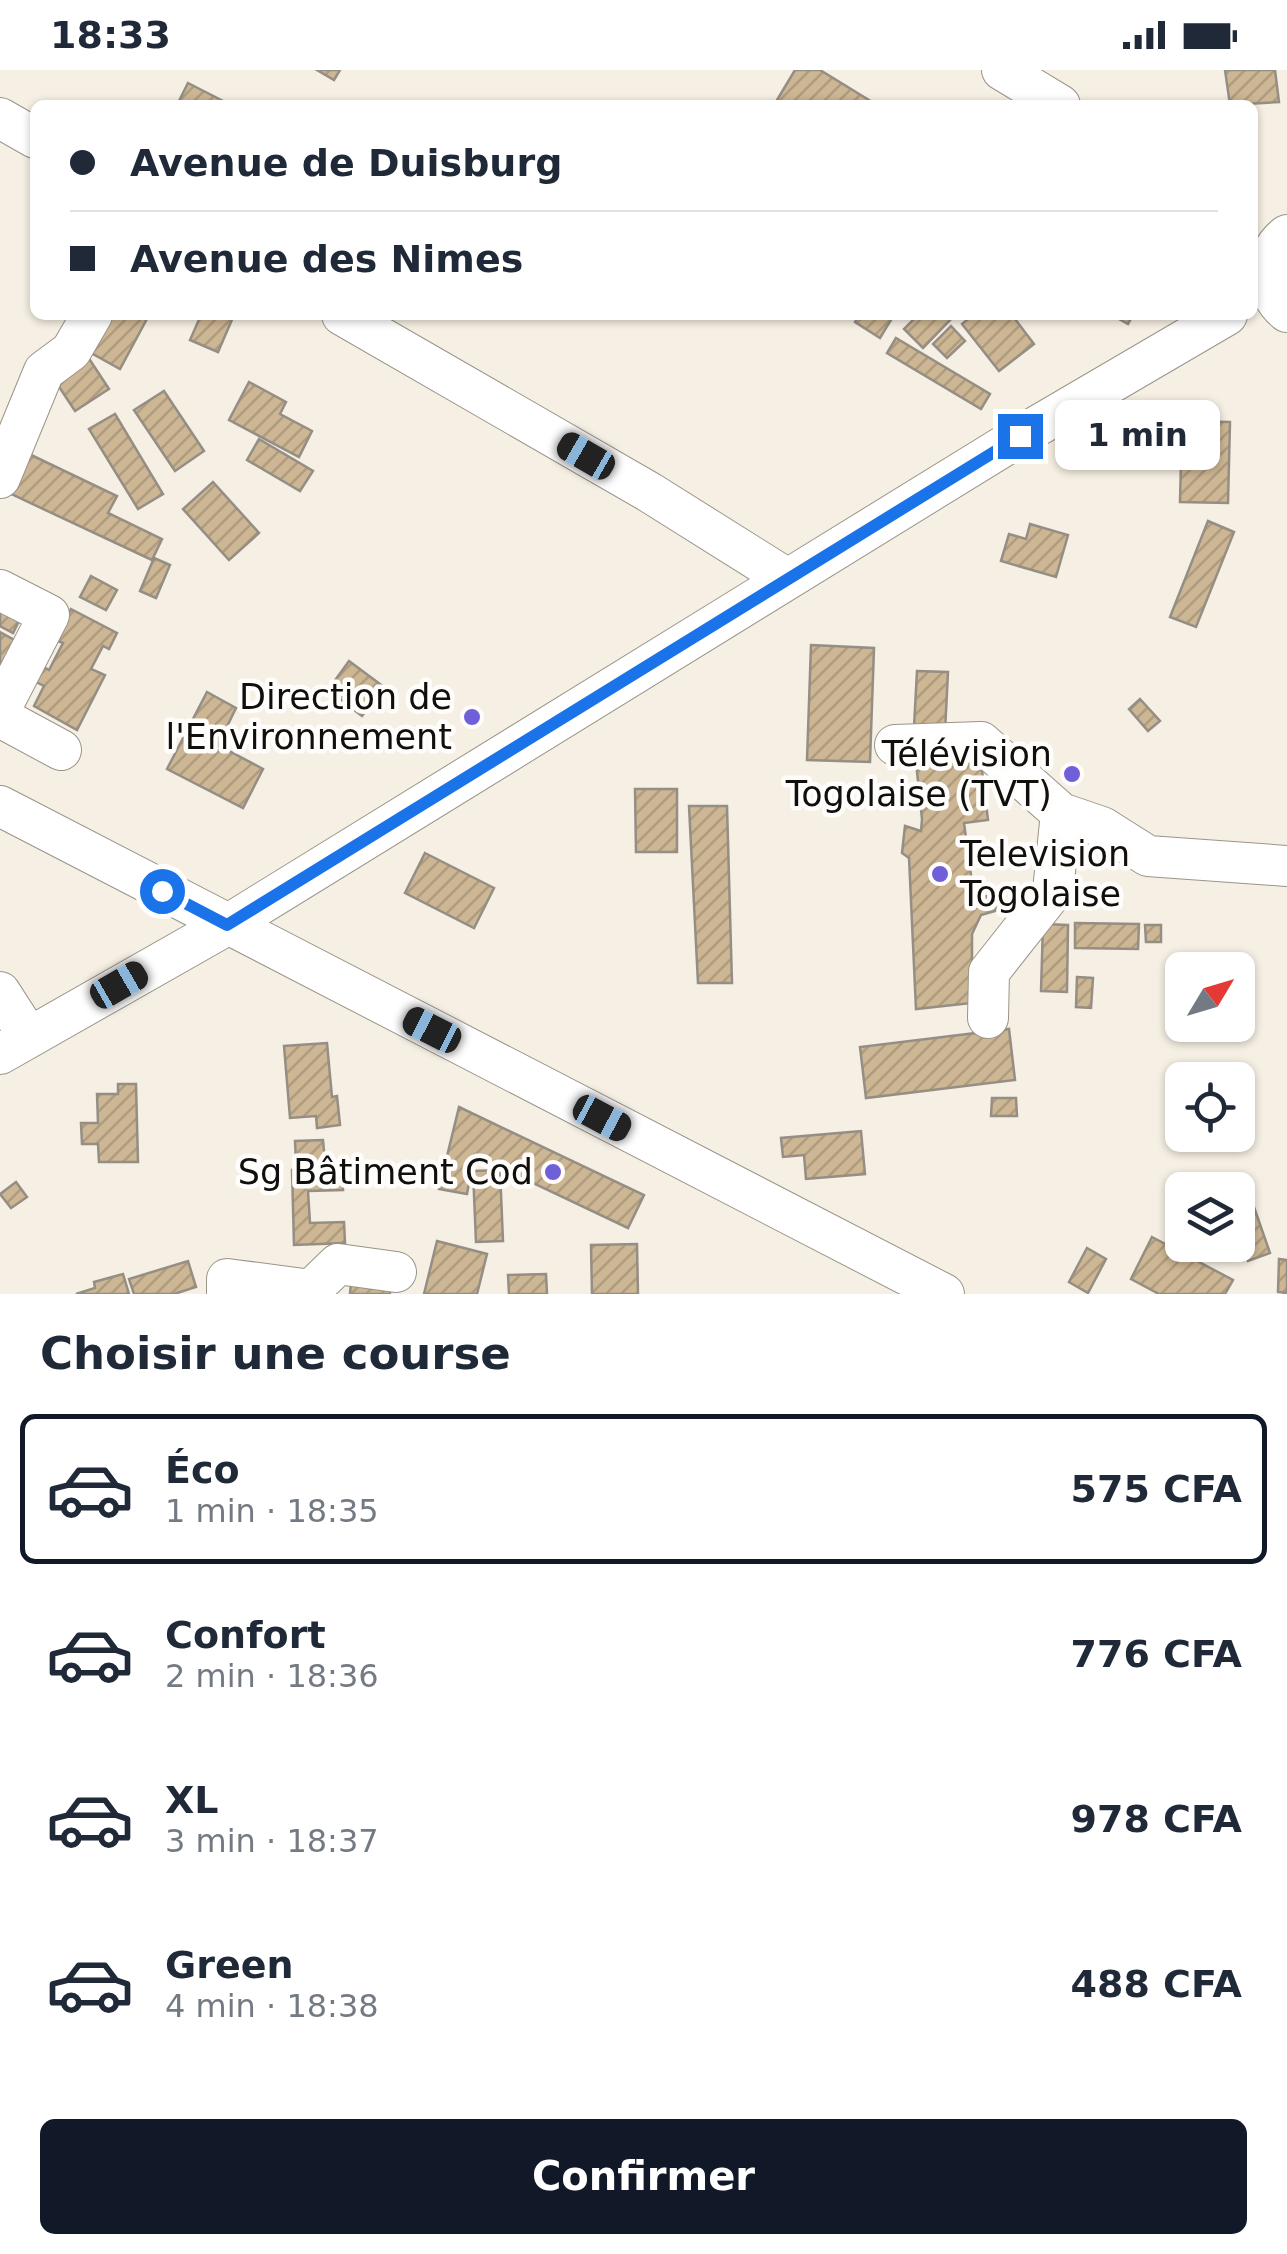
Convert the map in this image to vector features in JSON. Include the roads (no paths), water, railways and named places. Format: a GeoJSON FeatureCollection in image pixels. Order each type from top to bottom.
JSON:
{"type":"FeatureCollection","features":[{"type":"Feature","properties":{"kind":"street"},"geometry":{"type":"LineString","coordinates":[[1002,70],[1052,100]]}},
{"type":"Feature","properties":{"kind":"street"},"geometry":{"type":"LineString","coordinates":[[0,118],[30,135]]}},
{"type":"Feature","properties":{"kind":"street"},"geometry":{"type":"LineString","coordinates":[[1270,301],[1267,272],[1273,232]]}},
{"type":"Feature","properties":{"kind":"street"},"geometry":{"type":"LineString","coordinates":[[0,478],[44,371],[71,351],[89,320]]}},
{"type":"Feature","properties":{"kind":"street"},"geometry":{"type":"LineString","coordinates":[[351,320],[631,482],[786,578]]}},
{"type":"Feature","properties":{"kind":"street"},"geometry":{"type":"LineString","coordinates":[[0,992],[15,1046],[227,925],[512,752],[786,578],[1219,320]]}},
{"type":"Feature","properties":{"kind":"street"},"geometry":{"type":"LineString","coordinates":[[0,590],[49,615],[0,714],[61,750]]}},
{"type":"Feature","properties":{"kind":"street"},"geometry":{"type":"LineString","coordinates":[[894,745],[981,742],[1061,813],[1102,827],[1148,856],[1287,866]]}},
{"type":"Feature","properties":{"kind":"street"},"geometry":{"type":"LineString","coordinates":[[0,806],[944,1294]]}},
{"type":"Feature","properties":{"kind":"street"},"geometry":{"type":"LineString","coordinates":[[988,1018],[989,972],[1054,891],[1061,813]]}},
{"type":"Feature","properties":{"kind":"street"},"geometry":{"type":"LineString","coordinates":[[227,1294],[227,1279],[277,1289],[311,1290],[338,1264],[396,1272]]}},
{"type":"Feature","properties":{"kind":"place","name":"Direction de l'Environnement"},"geometry":{"type":"Point","coordinates":[472,717]}},
{"type":"Feature","properties":{"kind":"place","name":"Télévision Togolaise (TVT)"},"geometry":{"type":"Point","coordinates":[1072,774]}},
{"type":"Feature","properties":{"kind":"place","name":"Television Togolaise"},"geometry":{"type":"Point","coordinates":[940,874]}},
{"type":"Feature","properties":{"kind":"place","name":"Sg Bâtiment Cod"},"geometry":{"type":"Point","coordinates":[553,1172]}}]}
